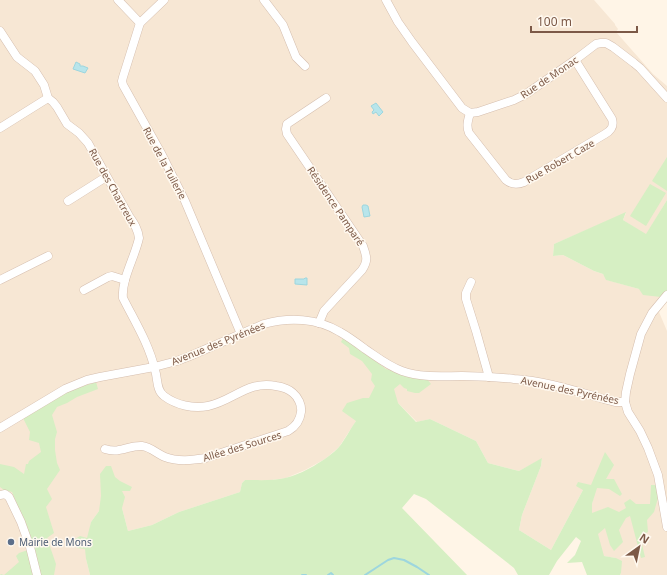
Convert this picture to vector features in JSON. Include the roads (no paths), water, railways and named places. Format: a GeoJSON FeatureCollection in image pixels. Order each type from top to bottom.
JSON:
{"type":"FeatureCollection","features":[{"type":"Feature","properties":{"kind":"street"},"geometry":{"type":"LineString","coordinates":[[118,0],[140,23]]}},
{"type":"Feature","properties":{"kind":"street","name":"Rue de la Tuilerie"},"geometry":{"type":"LineString","coordinates":[[164,0],[140,23],[122,81],[185,201],[241,334]]}},
{"type":"Feature","properties":{"kind":"street"},"geometry":{"type":"LineString","coordinates":[[264,0],[283,25],[296,57],[305,66]]}},
{"type":"Feature","properties":{"kind":"street"},"geometry":{"type":"LineString","coordinates":[[386,0],[398,22],[412,42],[462,108],[470,114]]}},
{"type":"Feature","properties":{"kind":"street","name":"Rue des Chartreux"},"geometry":{"type":"LineString","coordinates":[[0,31],[18,57],[35,71],[44,85],[48,98],[57,107],[67,124],[88,143],[106,177],[135,224],[139,238],[122,293],[123,298],[150,350],[154,367]]}},
{"type":"Feature","properties":{"kind":"street","name":"Rue de Monac"},"geometry":{"type":"LineString","coordinates":[[470,114],[514,100],[526,94],[596,44],[601,43],[606,43],[640,68],[667,98]]}},
{"type":"Feature","properties":{"kind":"street","name":"Rue Robert Caze"},"geometry":{"type":"LineString","coordinates":[[470,114],[467,129],[469,133],[506,180],[514,184],[524,182],[605,134],[612,128],[612,119],[575,60]]}},
{"type":"Feature","properties":{"kind":"street"},"geometry":{"type":"LineString","coordinates":[[0,128],[48,98]]}},
{"type":"Feature","properties":{"kind":"street","name":"Résidence Pamparé"},"geometry":{"type":"LineString","coordinates":[[318,323],[324,311],[362,270],[366,263],[366,254],[363,246],[287,134],[287,124],[326,98]]}},
{"type":"Feature","properties":{"kind":"street"},"geometry":{"type":"LineString","coordinates":[[68,201],[106,177]]}},
{"type":"Feature","properties":{"kind":"street"},"geometry":{"type":"LineString","coordinates":[[0,280],[48,256]]}},
{"type":"Feature","properties":{"kind":"street"},"geometry":{"type":"LineString","coordinates":[[84,290],[112,276],[126,280]]}},
{"type":"Feature","properties":{"kind":"street"},"geometry":{"type":"LineString","coordinates":[[471,282],[466,293],[466,299],[489,377]]}},
{"type":"Feature","properties":{"kind":"street"},"geometry":{"type":"LineString","coordinates":[[667,296],[652,313],[641,334],[627,386],[625,402],[628,412],[640,431],[648,448],[658,475],[667,527]]}},
{"type":"Feature","properties":{"kind":"street","name":"Avenue des Pyrénées"},"geometry":{"type":"LineString","coordinates":[[0,428],[64,389],[75,384],[100,377],[154,367],[190,356],[264,324],[289,319],[318,323],[340,332],[383,362],[402,371],[422,376],[466,376],[538,381],[615,402],[625,402]]}},
{"type":"Feature","properties":{"kind":"street","name":"Allée des Sources"},"geometry":{"type":"LineString","coordinates":[[105,449],[114,451],[123,450],[134,446],[144,446],[173,459],[193,460],[206,458],[282,434],[293,428],[299,419],[301,408],[296,396],[292,392],[281,387],[264,384],[253,386],[207,406],[193,407],[178,403],[162,394],[158,387],[154,367]]}},
{"type":"Feature","properties":{"kind":"street"},"geometry":{"type":"LineString","coordinates":[[0,495],[5,494],[9,497],[21,522],[30,547],[37,575]]}},
{"type":"Feature","properties":{"kind":"water"},"geometry":{"type":"Polygon","coordinates":[[[76,62],[80,64],[80,66],[88,68],[85,73],[73,69],[76,62]]]}},
{"type":"Feature","properties":{"kind":"water"},"geometry":{"type":"Polygon","coordinates":[[[376,103],[383,112],[379,116],[376,112],[373,114],[372,112],[374,110],[371,106],[376,103]]]}},
{"type":"Feature","properties":{"kind":"water"},"geometry":{"type":"Polygon","coordinates":[[[363,205],[368,206],[370,216],[364,217],[363,205]]]}},
{"type":"Feature","properties":{"kind":"water"},"geometry":{"type":"Polygon","coordinates":[[[307,278],[307,285],[295,284],[295,279],[307,278]]]}},
{"type":"Feature","properties":{"kind":"waterway"},"geometry":{"type":"LineString","coordinates":[[365,575],[388,560],[394,558],[404,560],[429,575]]}},
{"type":"Feature","properties":{"kind":"waterway"},"geometry":{"type":"LineString","coordinates":[[328,575],[331,573],[333,575]]}},
{"type":"Feature","properties":{"kind":"place","name":"Mairie de Mons"},"geometry":{"type":"Point","coordinates":[11,542]}}]}
